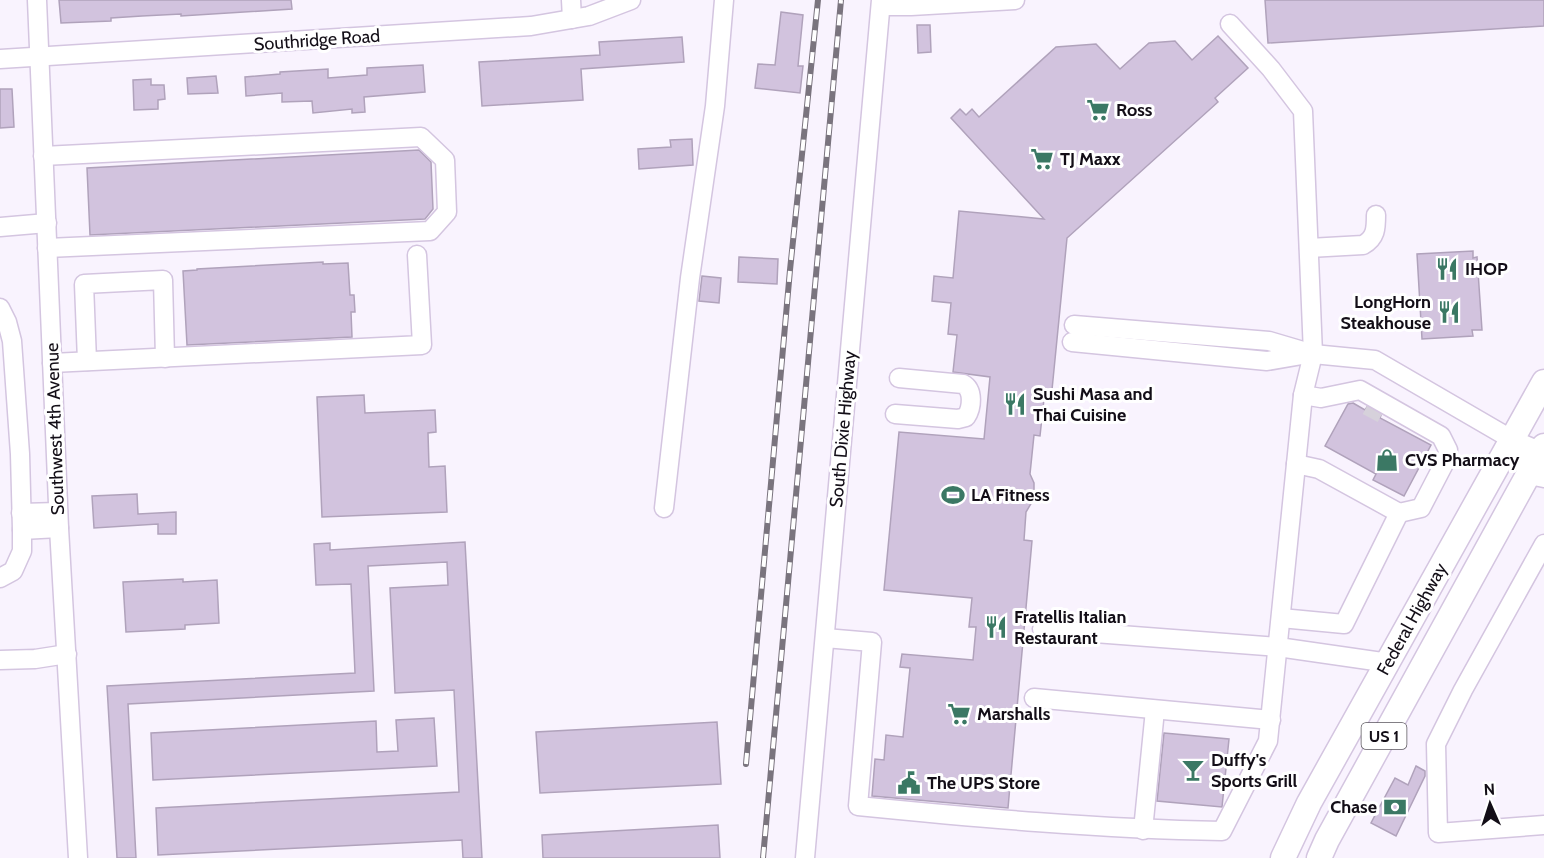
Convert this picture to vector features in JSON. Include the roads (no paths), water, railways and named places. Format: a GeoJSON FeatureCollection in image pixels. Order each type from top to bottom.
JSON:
{"type":"FeatureCollection","features":[{"type":"Feature","properties":{"kind":"main road","name":"Federal Highway"},"geometry":{"type":"LineString","coordinates":[[1283,858],[1309,803],[1544,382]]}},
{"type":"Feature","properties":{"kind":"main road","name":"Federal Highway"},"geometry":{"type":"LineString","coordinates":[[1319,858],[1327,840],[1536,477],[1543,450]]}},
{"type":"Feature","properties":{"kind":"street","name":"Southwest 4th Avenue"},"geometry":{"type":"LineString","coordinates":[[37,0],[59,520],[78,858]]}},
{"type":"Feature","properties":{"kind":"street"},"geometry":{"type":"LineString","coordinates":[[571,0],[572,20]]}},
{"type":"Feature","properties":{"kind":"street","name":"Southridge Road"},"geometry":{"type":"LineString","coordinates":[[0,59],[531,26],[572,20],[631,0]]}},
{"type":"Feature","properties":{"kind":"street"},"geometry":{"type":"LineString","coordinates":[[664,508],[690,278],[715,106],[724,0]]}},
{"type":"Feature","properties":{"kind":"street"},"geometry":{"type":"LineString","coordinates":[[881,3],[911,6],[1015,0]]}},
{"type":"Feature","properties":{"kind":"street","name":"South Dixie Highway"},"geometry":{"type":"LineString","coordinates":[[805,858],[881,3]]}},
{"type":"Feature","properties":{"kind":"street"},"geometry":{"type":"LineString","coordinates":[[825,638],[872,642],[858,806],[1019,822],[1143,830],[1222,831],[1268,741],[1303,395],[1313,354],[1303,111],[1271,69],[1230,24]]}},
{"type":"Feature","properties":{"kind":"street"},"geometry":{"type":"LineString","coordinates":[[44,156],[421,137],[445,160],[447,212],[430,231],[48,248]]}},
{"type":"Feature","properties":{"kind":"street"},"geometry":{"type":"LineString","coordinates":[[1309,248],[1363,245],[1375,234],[1376,214]]}},
{"type":"Feature","properties":{"kind":"street"},"geometry":{"type":"LineString","coordinates":[[0,227],[47,224]]}},
{"type":"Feature","properties":{"kind":"street"},"geometry":{"type":"LineString","coordinates":[[52,363],[422,345],[417,255]]}},
{"type":"Feature","properties":{"kind":"street"},"geometry":{"type":"LineString","coordinates":[[87,361],[84,284],[163,280],[165,358]]}},
{"type":"Feature","properties":{"kind":"street"},"geometry":{"type":"LineString","coordinates":[[0,308],[12,340],[22,522],[22,551],[14,571],[0,578]]}},
{"type":"Feature","properties":{"kind":"street"},"geometry":{"type":"LineString","coordinates":[[1073,333],[1267,361],[1313,354],[1375,360],[1511,439],[1543,450]]}},
{"type":"Feature","properties":{"kind":"street"},"geometry":{"type":"LineString","coordinates":[[895,414],[958,419],[966,417],[969,412],[970,392],[963,384],[899,378]]}},
{"type":"Feature","properties":{"kind":"street"},"geometry":{"type":"LineString","coordinates":[[1296,464],[1319,469],[1398,513],[1421,508],[1448,458],[1445,442],[1440,436],[1360,390],[1321,398],[1303,395]]}},
{"type":"Feature","properties":{"kind":"street"},"geometry":{"type":"LineString","coordinates":[[1346,392],[1403,425],[1413,420]]}},
{"type":"Feature","properties":{"kind":"street"},"geometry":{"type":"LineString","coordinates":[[1511,439],[1536,477]]}},
{"type":"Feature","properties":{"kind":"street"},"geometry":{"type":"LineString","coordinates":[[1281,618],[1344,624],[1398,513]]}},
{"type":"Feature","properties":{"kind":"street"},"geometry":{"type":"LineString","coordinates":[[22,522],[59,520]]}},
{"type":"Feature","properties":{"kind":"street"},"geometry":{"type":"LineString","coordinates":[[1544,544],[1463,690],[1436,744],[1438,833],[1544,825]]}},
{"type":"Feature","properties":{"kind":"street"},"geometry":{"type":"LineString","coordinates":[[1042,629],[1278,647],[1389,663]]}},
{"type":"Feature","properties":{"kind":"street"},"geometry":{"type":"LineString","coordinates":[[0,660],[35,659],[66,654]]}},
{"type":"Feature","properties":{"kind":"street"},"geometry":{"type":"LineString","coordinates":[[1034,698],[1271,720]]}},
{"type":"Feature","properties":{"kind":"street"},"geometry":{"type":"LineString","coordinates":[[1143,830],[1155,710]]}},
{"type":"Feature","properties":{"kind":"tunnel"},"geometry":{"type":"LineString","coordinates":[[1367,406],[1382,414]]}},
{"type":"Feature","properties":{"kind":"railway"},"geometry":{"type":"LineString","coordinates":[[746,764],[790,270],[818,0]]}},
{"type":"Feature","properties":{"kind":"railway"},"geometry":{"type":"LineString","coordinates":[[763,858],[841,0]]}},
{"type":"Feature","properties":{"kind":"place","name":"Ross"},"geometry":{"type":"Point","coordinates":[1098,110]}},
{"type":"Feature","properties":{"kind":"place","name":"TJ Maxx"},"geometry":{"type":"Point","coordinates":[1042,159]}},
{"type":"Feature","properties":{"kind":"place","name":"IHOP"},"geometry":{"type":"Point","coordinates":[1447,269]}},
{"type":"Feature","properties":{"kind":"place","name":"LongHorn Steakhouse"},"geometry":{"type":"Point","coordinates":[1449,312]}},
{"type":"Feature","properties":{"kind":"place","name":"Sushi Masa and Thai Cuisine"},"geometry":{"type":"Point","coordinates":[1015,404]}},
{"type":"Feature","properties":{"kind":"place","name":"CVS Pharmacy"},"geometry":{"type":"Point","coordinates":[1387,460]}},
{"type":"Feature","properties":{"kind":"place","name":"LA Fitness"},"geometry":{"type":"Point","coordinates":[953,495]}},
{"type":"Feature","properties":{"kind":"place","name":"Fratellis Italian Restaurant"},"geometry":{"type":"Point","coordinates":[996,627]}},
{"type":"Feature","properties":{"kind":"place","name":"Marshalls"},"geometry":{"type":"Point","coordinates":[959,714]}},
{"type":"Feature","properties":{"kind":"place","name":"Duffy's Sports Grill"},"geometry":{"type":"Point","coordinates":[1193,770]}},
{"type":"Feature","properties":{"kind":"place","name":"The UPS Store"},"geometry":{"type":"Point","coordinates":[909,783]}},
{"type":"Feature","properties":{"kind":"place","name":"Chase"},"geometry":{"type":"Point","coordinates":[1395,807]}}]}
